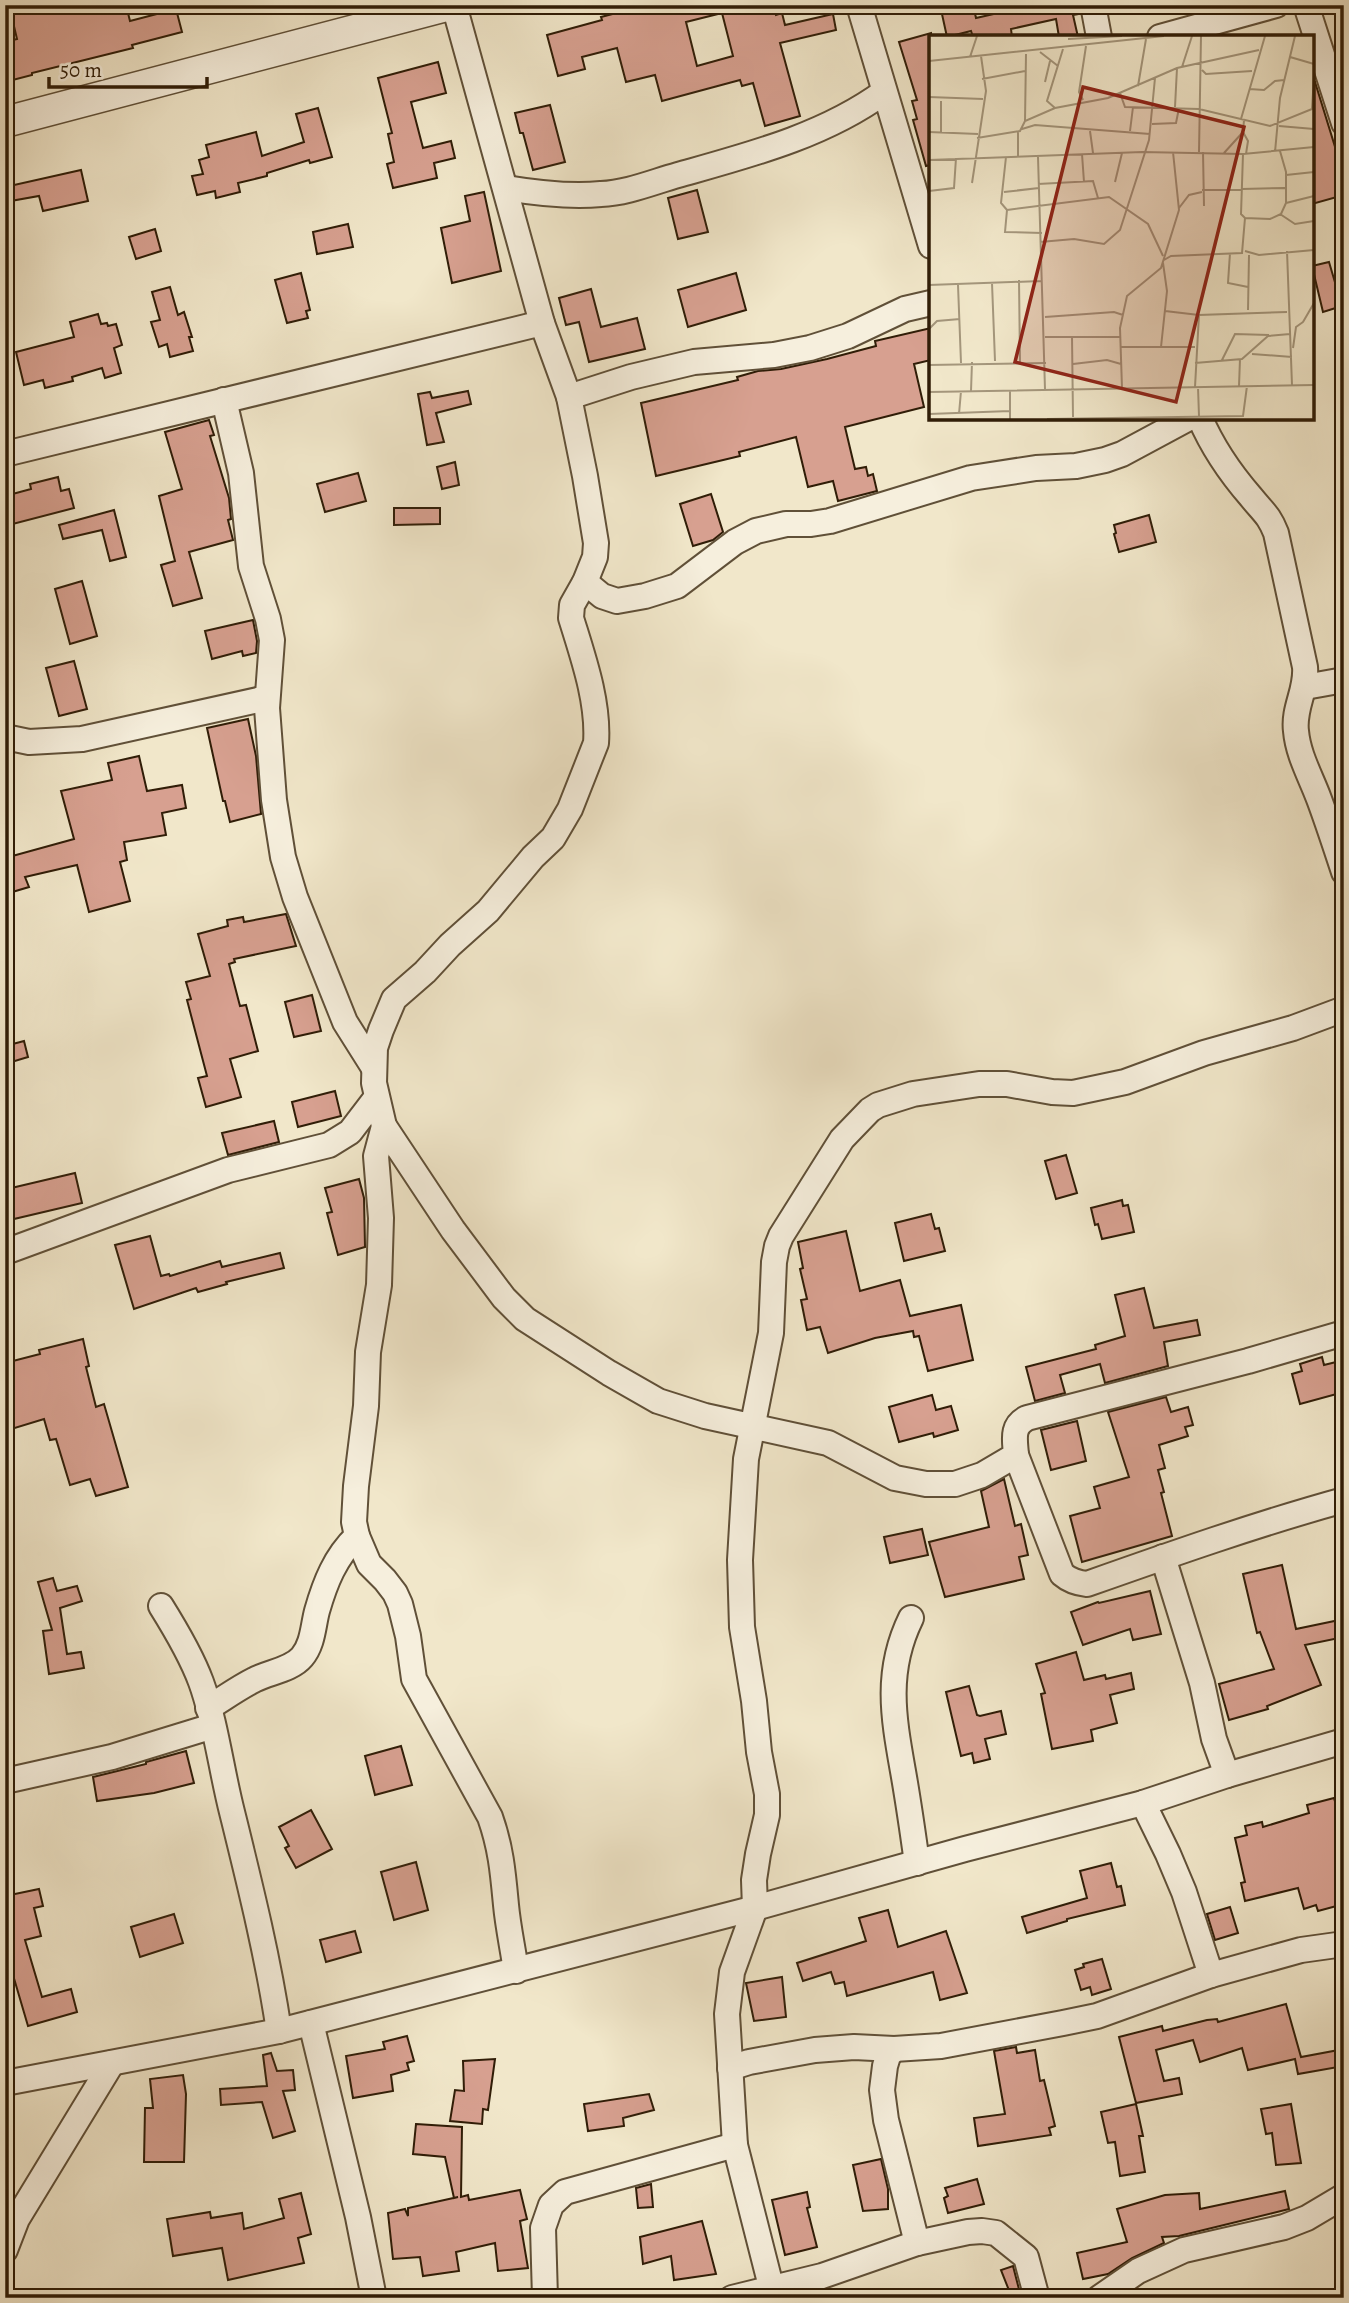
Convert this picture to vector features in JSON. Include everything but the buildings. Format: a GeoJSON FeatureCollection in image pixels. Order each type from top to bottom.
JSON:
{"type":"FeatureCollection","features":[{"type":"Feature","properties":{"kind":"street"},"geometry":{"type":"LineString","coordinates":[[5,122],[452,5],[506,188],[542,323],[569,397],[596,543],[595,557],[585,582],[576,595],[570,618],[593,704],[596,743],[570,809],[553,838],[533,857],[500,899],[394,999],[375,1048],[376,1098],[384,1126],[453,1230],[504,1298],[525,1319],[658,1401],[705,1416],[828,1443],[895,1478],[926,1484],[955,1484],[982,1475],[1016,1455]]}},
{"type":"Feature","properties":{"kind":"street"},"geometry":{"type":"LineString","coordinates":[[859,5],[929,239]]}},
{"type":"Feature","properties":{"kind":"street"},"geometry":{"type":"LineString","coordinates":[[1093,5],[1099,35]]}},
{"type":"Feature","properties":{"kind":"street"},"geometry":{"type":"LineString","coordinates":[[1167,35],[1276,5]]}},
{"type":"Feature","properties":{"kind":"street"},"geometry":{"type":"LineString","coordinates":[[1306,5],[1344,123]]}},
{"type":"Feature","properties":{"kind":"street"},"geometry":{"type":"LineString","coordinates":[[506,188],[534,193],[600,195],[622,191],[714,165],[822,129],[860,110],[884,92]]}},
{"type":"Feature","properties":{"kind":"street"},"geometry":{"type":"LineString","coordinates":[[569,397],[631,377],[694,362],[774,355],[810,348],[848,337],[905,309],[929,303]]}},
{"type":"Feature","properties":{"kind":"street"},"geometry":{"type":"LineString","coordinates":[[5,454],[542,323]]}},
{"type":"Feature","properties":{"kind":"street"},"geometry":{"type":"LineString","coordinates":[[224,400],[241,473],[251,566],[272,640],[267,698],[274,800],[288,876],[345,1022],[374,1068]]}},
{"type":"Feature","properties":{"kind":"street"},"geometry":{"type":"LineString","coordinates":[[585,582],[602,596],[617,601],[655,593],[677,586],[734,542],[756,531],[830,520],[971,478],[1105,460],[1122,454],[1185,420]]}},
{"type":"Feature","properties":{"kind":"street"},"geometry":{"type":"LineString","coordinates":[[1201,420],[1209,439],[1269,517],[1276,533],[1305,667],[1305,687],[1298,705],[1296,732],[1304,763],[1344,872]]}},
{"type":"Feature","properties":{"kind":"street"},"geometry":{"type":"LineString","coordinates":[[1305,687],[1344,680]]}},
{"type":"Feature","properties":{"kind":"street"},"geometry":{"type":"LineString","coordinates":[[5,737],[29,743],[82,739],[267,698]]}},
{"type":"Feature","properties":{"kind":"street"},"geometry":{"type":"LineString","coordinates":[[773,2294],[735,2145],[727,2014],[732,1972],[755,1909],[754,1880],[767,1815],[754,1700],[742,1627],[740,1560],[746,1459],[772,1323],[776,1246],[842,1139],[878,1105],[914,1094],[979,1084],[1007,1084],[1063,1094],[1125,1082],[1203,1054],[1313,1022],[1344,1009]]}},
{"type":"Feature","properties":{"kind":"street"},"geometry":{"type":"LineString","coordinates":[[5,1252],[228,1170],[329,1145],[350,1132],[376,1098]]}},
{"type":"Feature","properties":{"kind":"street"},"geometry":{"type":"LineString","coordinates":[[384,1126],[376,1156],[382,1218],[379,1285],[368,1352],[366,1406],[354,1522],[369,1564],[396,1593],[408,1636],[414,1679],[490,1817],[502,1856],[506,1908],[516,1971]]}},
{"type":"Feature","properties":{"kind":"street"},"geometry":{"type":"LineString","coordinates":[[1344,1332],[1248,1362],[1027,1418],[1017,1426],[1014,1434],[1016,1455],[1062,1574],[1068,1579],[1087,1584],[1272,1520],[1344,1500]]}},
{"type":"Feature","properties":{"kind":"street"},"geometry":{"type":"LineString","coordinates":[[5,1781],[112,1757],[211,1717],[254,1680],[295,1664],[302,1657],[312,1636],[317,1611],[331,1571],[344,1549],[357,1536]]}},
{"type":"Feature","properties":{"kind":"street"},"geometry":{"type":"LineString","coordinates":[[1163,1557],[1202,1683],[1214,1739],[1227,1775]]}},
{"type":"Feature","properties":{"kind":"street"},"geometry":{"type":"LineString","coordinates":[[161,1606],[190,1656],[211,1717],[265,1947],[279,2031]]}},
{"type":"Feature","properties":{"kind":"street"},"geometry":{"type":"LineString","coordinates":[[911,1618],[896,1661],[892,1706],[917,1863]]}},
{"type":"Feature","properties":{"kind":"street"},"geometry":{"type":"LineString","coordinates":[[5,2083],[279,2031],[516,1971],[1143,1803],[1344,1741]]}},
{"type":"Feature","properties":{"kind":"street"},"geometry":{"type":"LineString","coordinates":[[1143,1803],[1184,1892],[1211,1975]]}},
{"type":"Feature","properties":{"kind":"street"},"geometry":{"type":"LineString","coordinates":[[730,2068],[815,2050],[942,2046],[1097,2016],[1211,1975],[1301,1950],[1344,1944]]}},
{"type":"Feature","properties":{"kind":"street"},"geometry":{"type":"LineString","coordinates":[[311,2023],[358,2217],[374,2298]]}},
{"type":"Feature","properties":{"kind":"street"},"geometry":{"type":"LineString","coordinates":[[894,2049],[885,2066],[882,2090],[886,2120],[917,2243]]}},
{"type":"Feature","properties":{"kind":"street"},"geometry":{"type":"LineString","coordinates":[[5,2250],[18,2219],[112,2063]]}},
{"type":"Feature","properties":{"kind":"street"},"geometry":{"type":"LineString","coordinates":[[545,2298],[543,2228],[551,2205],[565,2192],[735,2145]]}},
{"type":"Feature","properties":{"kind":"street"},"geometry":{"type":"LineString","coordinates":[[1099,2298],[1138,2271],[1184,2250],[1284,2227],[1340,2206]]}},
{"type":"Feature","properties":{"kind":"street"},"geometry":{"type":"LineString","coordinates":[[732,2298],[773,2294],[917,2243],[968,2232],[996,2233],[1026,2257],[1037,2298]]}}]}
